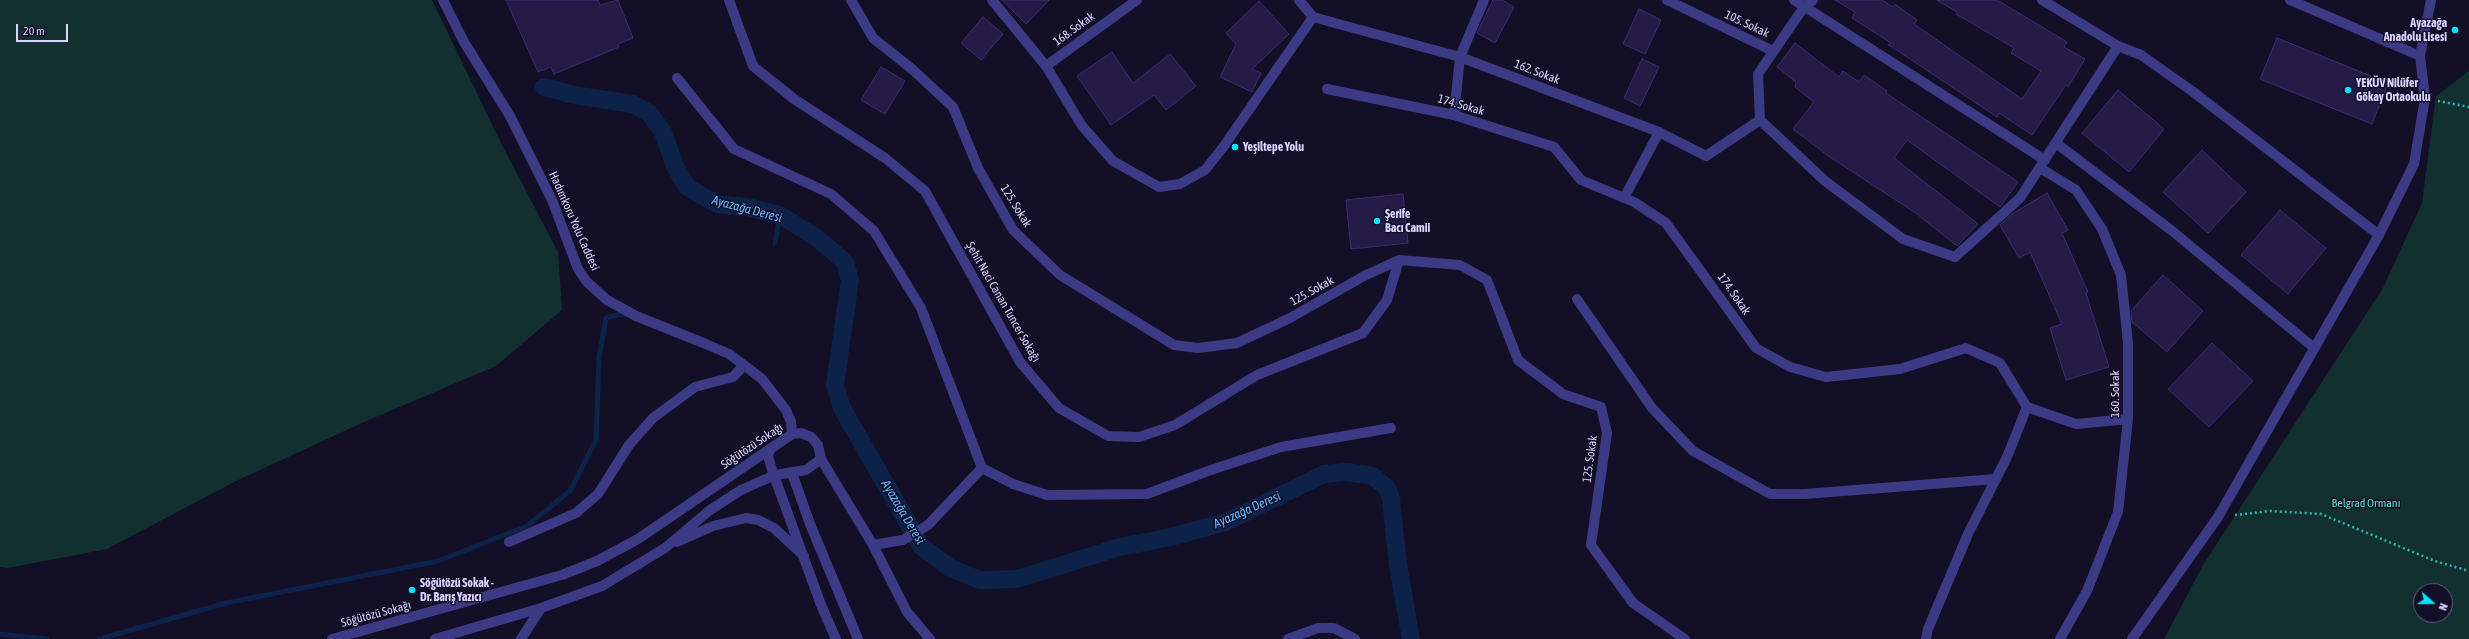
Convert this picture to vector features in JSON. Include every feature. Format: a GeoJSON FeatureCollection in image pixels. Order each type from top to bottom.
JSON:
{"type":"FeatureCollection","features":[{"type":"Feature","properties":{"kind":"street","name":"Hadımkoru Yolu Caddesi"},"geometry":{"type":"LineString","coordinates":[[443,0],[464,42],[510,116],[552,200],[578,269],[587,282],[606,300],[630,313],[729,354],[744,365],[762,379],[786,410],[791,422],[792,434]]}},
{"type":"Feature","properties":{"kind":"street","name":"Şehit Naci Canan Tuncer Sokağı"},"geometry":{"type":"LineString","coordinates":[[729,0],[753,66],[794,99],[885,158],[925,191],[1020,362],[1059,408],[1108,436],[1139,437],[1175,425],[1257,375],[1363,333],[1387,300],[1399,260]]}},
{"type":"Feature","properties":{"kind":"street","name":"125. Sokak"},"geometry":{"type":"LineString","coordinates":[[851,0],[873,38],[912,69],[953,107],[978,168],[1013,230],[1060,275],[1174,345],[1198,348],[1237,343],[1290,318],[1364,276],[1399,260],[1460,265],[1487,280],[1518,360],[1563,394],[1601,407],[1607,433],[1591,545],[1633,603],[1685,639]]}},
{"type":"Feature","properties":{"kind":"street"},"geometry":{"type":"LineString","coordinates":[[992,0],[1046,66],[1082,126],[1113,161],[1159,187],[1180,184],[1205,170],[1224,146],[1313,17],[1298,0]]}},
{"type":"Feature","properties":{"kind":"street"},"geometry":{"type":"LineString","coordinates":[[1454,115],[1460,57],[1484,0]]}},
{"type":"Feature","properties":{"kind":"street","name":"105. Sokak"},"geometry":{"type":"LineString","coordinates":[[1666,0],[1773,51]]}},
{"type":"Feature","properties":{"kind":"street","name":"160. Sokak"},"geometry":{"type":"LineString","coordinates":[[1794,0],[2042,164],[2076,190],[2102,229],[2121,275],[2128,343],[2128,418],[2118,512],[2087,591],[2060,639]]}},
{"type":"Feature","properties":{"kind":"street"},"geometry":{"type":"LineString","coordinates":[[1813,0],[1804,7],[1758,74],[1760,120],[1825,181],[1903,239],[1955,256],[2020,198],[2118,46]]}},
{"type":"Feature","properties":{"kind":"street"},"geometry":{"type":"LineString","coordinates":[[2042,0],[2118,46],[2141,55],[2192,91],[2378,235]]}},
{"type":"Feature","properties":{"kind":"street"},"geometry":{"type":"LineString","coordinates":[[2290,0],[2420,56]]}},
{"type":"Feature","properties":{"kind":"street"},"geometry":{"type":"LineString","coordinates":[[2132,639],[2218,517],[2313,347],[2378,235],[2414,164],[2425,98],[2420,56],[2430,0]]}},
{"type":"Feature","properties":{"kind":"street","name":"168. Sokak"},"geometry":{"type":"LineString","coordinates":[[1046,66],[1134,1]]}},
{"type":"Feature","properties":{"kind":"street","name":"162. Sokak"},"geometry":{"type":"LineString","coordinates":[[1313,17],[1460,57],[1659,132],[1706,156],[1760,120]]}},
{"type":"Feature","properties":{"kind":"street"},"geometry":{"type":"LineString","coordinates":[[678,78],[734,149],[831,194],[874,231],[920,308],[982,468],[1013,484],[1047,495],[1147,494],[1208,471],[1281,447],[1391,428]]}},
{"type":"Feature","properties":{"kind":"street","name":"174. Sokak"},"geometry":{"type":"LineString","coordinates":[[1327,89],[1454,115],[1554,147],[1582,180],[1624,198],[1666,223],[1756,348],[1790,368],[1826,377],[1892,370],[1966,348],[2000,363],[2027,407]]}},
{"type":"Feature","properties":{"kind":"street"},"geometry":{"type":"LineString","coordinates":[[1624,198],[1659,132]]}},
{"type":"Feature","properties":{"kind":"street"},"geometry":{"type":"LineString","coordinates":[[2056,143],[2171,230],[2313,347]]}},
{"type":"Feature","properties":{"kind":"street"},"geometry":{"type":"LineString","coordinates":[[1577,299],[1652,408],[1693,451],[1770,494],[1805,494],[1996,479]]}},
{"type":"Feature","properties":{"kind":"street"},"geometry":{"type":"LineString","coordinates":[[509,542],[576,513],[598,494],[629,445],[653,418],[695,387],[733,377],[744,365]]}},
{"type":"Feature","properties":{"kind":"street"},"geometry":{"type":"LineString","coordinates":[[1926,639],[1928,629],[1968,534],[1996,479],[2027,407],[2076,424],[2128,418]]}},
{"type":"Feature","properties":{"kind":"street","name":"Söğütözü Sokağı"},"geometry":{"type":"LineString","coordinates":[[332,639],[562,575],[597,562],[638,539],[792,434],[801,433],[811,437],[818,445],[821,459],[873,545],[907,612],[930,639]]}},
{"type":"Feature","properties":{"kind":"street"},"geometry":{"type":"LineString","coordinates":[[770,450],[768,456],[821,605],[836,639]]}},
{"type":"Feature","properties":{"kind":"street"},"geometry":{"type":"LineString","coordinates":[[664,548],[710,510],[741,490],[775,475],[806,470],[821,459]]}},
{"type":"Feature","properties":{"kind":"street"},"geometry":{"type":"LineString","coordinates":[[873,545],[903,540],[928,526],[982,468]]}},
{"type":"Feature","properties":{"kind":"street"},"geometry":{"type":"LineString","coordinates":[[792,473],[810,524],[858,639]]}},
{"type":"Feature","properties":{"kind":"street"},"geometry":{"type":"LineString","coordinates":[[435,639],[541,608],[602,586],[664,548],[713,526],[746,518],[758,520],[774,528],[805,557]]}},
{"type":"Feature","properties":{"kind":"street"},"geometry":{"type":"LineString","coordinates":[[521,639],[541,608]]}},
{"type":"Feature","properties":{"kind":"street"},"geometry":{"type":"LineString","coordinates":[[1288,639],[1318,628],[1334,628],[1355,639]]}},
{"type":"Feature","properties":{"kind":"path"},"geometry":{"type":"LineString","coordinates":[[2425,98],[2469,107]]}},
{"type":"Feature","properties":{"kind":"path"},"geometry":{"type":"LineString","coordinates":[[2218,517],[2270,511],[2321,514],[2435,561],[2469,571]]}},
{"type":"Feature","properties":{"kind":"green space"},"geometry":{"type":"Polygon","coordinates":[[[0,0],[432,0],[501,143],[558,252],[562,310],[496,366],[364,422],[236,481],[107,549],[8,568],[0,567],[0,0]]]}},
{"type":"Feature","properties":{"kind":"green space","name":"Belgrad Ormanı"},"geometry":{"type":"Polygon","coordinates":[[[2469,71],[2469,639],[2164,639],[2203,565],[2383,288],[2422,203],[2436,96],[2469,71]]]}},
{"type":"Feature","properties":{"kind":"building"},"geometry":{"type":"Polygon","coordinates":[[[506,0],[598,0],[600,5],[618,0],[633,38],[618,44],[619,47],[554,74],[551,67],[538,72],[506,0]]]}},
{"type":"Feature","properties":{"kind":"building"},"geometry":{"type":"Polygon","coordinates":[[[1002,0],[1049,0],[1026,24],[1002,0]]]}},
{"type":"Feature","properties":{"kind":"building"},"geometry":{"type":"Polygon","coordinates":[[[1493,0],[1502,0],[1514,7],[1495,43],[1477,33],[1493,0]]]}},
{"type":"Feature","properties":{"kind":"building"},"geometry":{"type":"Polygon","coordinates":[[[1835,0],[1882,0],[1893,7],[1895,4],[1917,20],[1914,24],[2022,99],[2041,71],[2011,53],[2014,48],[1956,14],[1957,12],[1937,0],[1997,0],[2067,42],[2064,47],[2085,59],[2068,87],[2066,85],[2032,135],[1999,113],[1997,117],[1889,45],[1891,43],[1852,18],[1855,12],[1835,0]]]}},
{"type":"Feature","properties":{"kind":"building"},"geometry":{"type":"Polygon","coordinates":[[[1259,1],[1289,34],[1252,69],[1261,73],[1252,92],[1220,77],[1236,44],[1226,33],[1259,1]]]}},
{"type":"Feature","properties":{"kind":"building"},"geometry":{"type":"Polygon","coordinates":[[[1639,9],[1661,20],[1645,54],[1623,44],[1639,9]]]}},
{"type":"Feature","properties":{"kind":"building"},"geometry":{"type":"Polygon","coordinates":[[[983,17],[1003,34],[981,60],[961,43],[983,17]]]}},
{"type":"Feature","properties":{"kind":"building","name":"YEKÜV Nilüfer Gökay Ortaokulu"},"geometry":{"type":"Polygon","coordinates":[[[2277,38],[2388,83],[2372,124],[2260,79],[2277,38]]]}},
{"type":"Feature","properties":{"kind":"building"},"geometry":{"type":"Polygon","coordinates":[[[1795,43],[1839,77],[1843,71],[1859,82],[1864,75],[1887,91],[1886,93],[2018,182],[2000,207],[1907,140],[1894,158],[1978,224],[1957,246],[1917,214],[1827,155],[1793,129],[1814,102],[1795,87],[1796,82],[1777,67],[1795,43]]]}},
{"type":"Feature","properties":{"kind":"building"},"geometry":{"type":"Polygon","coordinates":[[[1112,52],[1133,83],[1170,54],[1196,86],[1166,110],[1154,95],[1111,125],[1077,76],[1112,52]]]}},
{"type":"Feature","properties":{"kind":"building"},"geometry":{"type":"Polygon","coordinates":[[[1642,59],[1659,67],[1640,106],[1624,98],[1642,59]]]}},
{"type":"Feature","properties":{"kind":"building"},"geometry":{"type":"Polygon","coordinates":[[[881,67],[905,81],[885,114],[861,100],[881,67]]]}},
{"type":"Feature","properties":{"kind":"building"},"geometry":{"type":"Polygon","coordinates":[[[2118,90],[2164,129],[2129,172],[2082,133],[2118,90]]]}},
{"type":"Feature","properties":{"kind":"building"},"geometry":{"type":"Polygon","coordinates":[[[2202,150],[2246,192],[2208,233],[2163,192],[2202,150]]]}},
{"type":"Feature","properties":{"kind":"building"},"geometry":{"type":"Polygon","coordinates":[[[2047,193],[2068,230],[2062,233],[2088,292],[2086,293],[2109,367],[2066,380],[2050,328],[2062,324],[2030,252],[2019,258],[2000,225],[2012,214],[2047,193]]]}},
{"type":"Feature","properties":{"kind":"building","name":"Şerife Bacı Camii"},"geometry":{"type":"Polygon","coordinates":[[[1403,194],[1408,243],[1351,249],[1346,200],[1403,194]]]}},
{"type":"Feature","properties":{"kind":"building"},"geometry":{"type":"Polygon","coordinates":[[[2280,210],[2326,248],[2288,294],[2241,255],[2280,210]]]}},
{"type":"Feature","properties":{"kind":"building"},"geometry":{"type":"Polygon","coordinates":[[[2163,275],[2203,311],[2167,352],[2132,322],[2131,311],[2163,275]]]}},
{"type":"Feature","properties":{"kind":"building"},"geometry":{"type":"Polygon","coordinates":[[[2212,343],[2253,381],[2209,427],[2168,389],[2212,343]]]}},
{"type":"Feature","properties":{"kind":"waterway","name":"Ayazağa Deresi"},"geometry":{"type":"LineString","coordinates":[[544,87],[574,95],[633,104],[650,114],[663,132],[675,166],[687,187],[717,204],[747,207],[780,215],[818,239],[845,262],[850,280],[835,385],[842,408],[921,546],[950,568],[980,580],[1017,579],[1120,547],[1171,537],[1226,522],[1324,474],[1347,472],[1373,476],[1387,488],[1391,499],[1398,565],[1411,639]]}},
{"type":"Feature","properties":{"kind":"waterway"},"geometry":{"type":"LineString","coordinates":[[775,243],[780,215]]}},
{"type":"Feature","properties":{"kind":"waterway"},"geometry":{"type":"LineString","coordinates":[[100,639],[226,603],[438,561],[527,526],[570,491],[596,440],[599,357],[606,318],[628,314]]}},
{"type":"Feature","properties":{"kind":"waterway"},"geometry":{"type":"LineString","coordinates":[[0,634],[47,639]]}},
{"type":"Feature","properties":{"kind":"place","name":"Ayazağa Anadolu Lisesi"},"geometry":{"type":"Point","coordinates":[2455,30]}},
{"type":"Feature","properties":{"kind":"place","name":"YEKÜV Nilüfer Gökay Ortaokulu"},"geometry":{"type":"Point","coordinates":[2348,90]}},
{"type":"Feature","properties":{"kind":"place","name":"Yeşiltepe Yolu"},"geometry":{"type":"Point","coordinates":[1235,147]}},
{"type":"Feature","properties":{"kind":"place","name":"Şerife Bacı Camii"},"geometry":{"type":"Point","coordinates":[1377,221]}},
{"type":"Feature","properties":{"kind":"place","name":"Söğütözü Sokak - Dr. Barış Yazıcı"},"geometry":{"type":"Point","coordinates":[412,590]}}]}
